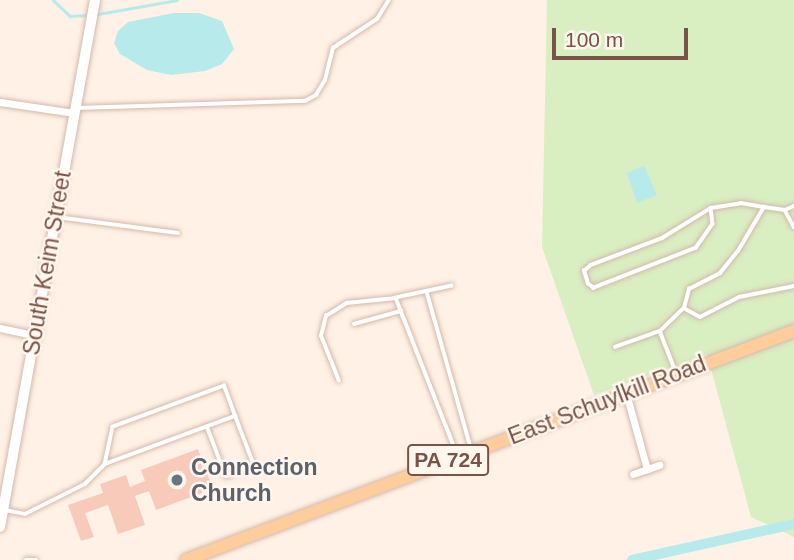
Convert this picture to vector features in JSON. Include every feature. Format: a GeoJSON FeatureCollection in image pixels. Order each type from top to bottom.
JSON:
{"type":"FeatureCollection","features":[{"type":"Feature","properties":{"kind":"main road","name":"East Schuylkill Road"},"geometry":{"type":"LineString","coordinates":[[186,560],[794,331]]}},
{"type":"Feature","properties":{"kind":"street","name":"South Keim Street"},"geometry":{"type":"LineString","coordinates":[[0,527],[95,0]]}},
{"type":"Feature","properties":{"kind":"street"},"geometry":{"type":"LineString","coordinates":[[0,102],[74,111]]}},
{"type":"Feature","properties":{"kind":"street"},"geometry":{"type":"LineString","coordinates":[[0,328],[34,335]]}},
{"type":"Feature","properties":{"kind":"street"},"geometry":{"type":"LineString","coordinates":[[626,393],[647,469]]}},
{"type":"Feature","properties":{"kind":"street"},"geometry":{"type":"LineString","coordinates":[[633,474],[659,465]]}},
{"type":"Feature","properties":{"kind":"lane"},"geometry":{"type":"LineString","coordinates":[[74,111],[305,101],[316,95],[325,80],[332,48],[377,19],[389,0]]}},
{"type":"Feature","properties":{"kind":"lane"},"geometry":{"type":"LineString","coordinates":[[711,208],[713,224],[706,236],[688,252],[594,288],[584,271],[662,238],[711,208],[741,203],[785,210],[794,206]]}},
{"type":"Feature","properties":{"kind":"lane"},"geometry":{"type":"LineString","coordinates":[[615,346],[660,331],[684,308],[689,289],[720,273],[764,207]]}},
{"type":"Feature","properties":{"kind":"lane"},"geometry":{"type":"LineString","coordinates":[[785,210],[794,227]]}},
{"type":"Feature","properties":{"kind":"lane"},"geometry":{"type":"LineString","coordinates":[[55,216],[178,233]]}},
{"type":"Feature","properties":{"kind":"lane"},"geometry":{"type":"LineString","coordinates":[[339,381],[321,336],[326,316],[346,303],[396,298],[452,286]]}},
{"type":"Feature","properties":{"kind":"lane"},"geometry":{"type":"LineString","coordinates":[[684,308],[700,317],[739,297],[794,286]]}},
{"type":"Feature","properties":{"kind":"lane"},"geometry":{"type":"LineString","coordinates":[[427,292],[472,451]]}},
{"type":"Feature","properties":{"kind":"lane"},"geometry":{"type":"LineString","coordinates":[[396,298],[457,456]]}},
{"type":"Feature","properties":{"kind":"lane"},"geometry":{"type":"LineString","coordinates":[[354,324],[401,311]]}},
{"type":"Feature","properties":{"kind":"lane"},"geometry":{"type":"LineString","coordinates":[[660,331],[677,374]]}},
{"type":"Feature","properties":{"kind":"lane"},"geometry":{"type":"LineString","coordinates":[[105,464],[113,427],[224,387],[254,466],[226,476],[207,426]]}},
{"type":"Feature","properties":{"kind":"lane"},"geometry":{"type":"LineString","coordinates":[[3,510],[25,514],[85,484],[105,464],[235,416]]}},
{"type":"Feature","properties":{"kind":"lane"},"geometry":{"type":"LineString","coordinates":[[26,560],[36,560]]}},
{"type":"Feature","properties":{"kind":"green space"},"geometry":{"type":"Polygon","coordinates":[[[547,0],[794,0],[794,537],[751,517],[707,354],[594,395],[542,247],[547,0]]]}},
{"type":"Feature","properties":{"kind":"water"},"geometry":{"type":"Polygon","coordinates":[[[174,13],[199,13],[222,21],[234,49],[222,64],[205,71],[171,75],[147,70],[120,54],[114,43],[118,31],[128,22],[174,13]]]}},
{"type":"Feature","properties":{"kind":"water"},"geometry":{"type":"Polygon","coordinates":[[[644,166],[657,195],[637,203],[627,173],[644,166]]]}},
{"type":"Feature","properties":{"kind":"building"},"geometry":{"type":"Polygon","coordinates":[[[198,449],[213,489],[156,510],[149,491],[135,496],[145,525],[118,534],[108,505],[85,513],[94,537],[81,541],[68,505],[103,493],[100,484],[126,475],[130,487],[145,481],[141,470],[198,449]]]}},
{"type":"Feature","properties":{"kind":"waterway"},"geometry":{"type":"LineString","coordinates":[[53,0],[70,16],[88,15]]}},
{"type":"Feature","properties":{"kind":"waterway"},"geometry":{"type":"LineString","coordinates":[[98,14],[177,0]]}},
{"type":"Feature","properties":{"kind":"waterway"},"geometry":{"type":"LineString","coordinates":[[632,560],[794,524]]}},
{"type":"Feature","properties":{"kind":"place","name":"Connection Church"},"geometry":{"type":"Point","coordinates":[177,480]}}]}
